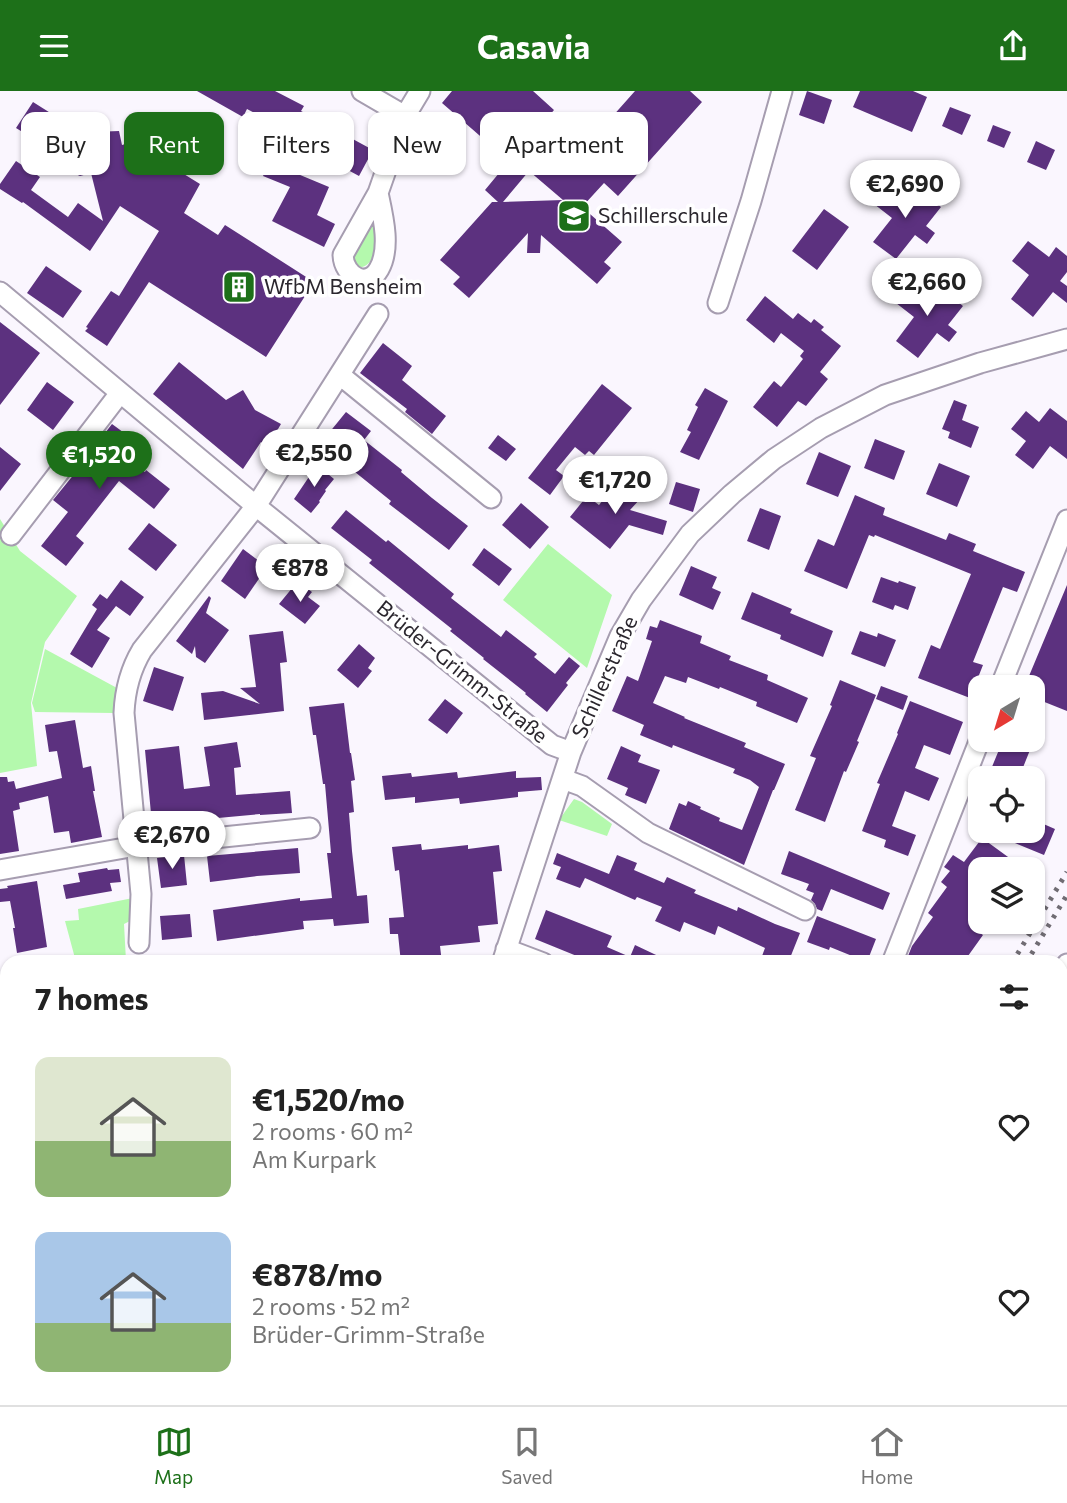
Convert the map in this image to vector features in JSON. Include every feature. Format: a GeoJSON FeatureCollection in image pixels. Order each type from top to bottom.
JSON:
{"type":"FeatureCollection","features":[{"type":"Feature","properties":{"kind":"street"},"geometry":{"type":"LineString","coordinates":[[362,91],[398,112]]}},
{"type":"Feature","properties":{"kind":"street"},"geometry":{"type":"LineString","coordinates":[[407,112],[420,91]]}},
{"type":"Feature","properties":{"kind":"street"},"geometry":{"type":"LineString","coordinates":[[718,303],[751,201],[782,91]]}},
{"type":"Feature","properties":{"kind":"street"},"geometry":{"type":"LineString","coordinates":[[378,194],[385,175]]}},
{"type":"Feature","properties":{"kind":"street","name":"Brüder-Grimm-Straße"},"geometry":{"type":"LineString","coordinates":[[0,292],[256,506],[552,745],[571,752]]}},
{"type":"Feature","properties":{"kind":"street"},"geometry":{"type":"LineString","coordinates":[[139,943],[141,894],[124,713],[124,696],[131,671],[142,650],[256,506],[379,314]]}},
{"type":"Feature","properties":{"kind":"street","name":"Schillerstraße"},"geometry":{"type":"LineString","coordinates":[[504,955],[571,752],[620,636],[641,600],[690,534],[774,459],[821,428],[885,395],[980,363],[1067,339]]}},
{"type":"Feature","properties":{"kind":"street"},"geometry":{"type":"LineString","coordinates":[[341,375],[491,498]]}},
{"type":"Feature","properties":{"kind":"street"},"geometry":{"type":"LineString","coordinates":[[11,535],[120,393]]}},
{"type":"Feature","properties":{"kind":"street"},"geometry":{"type":"LineString","coordinates":[[1005,675],[1067,520]]}},
{"type":"Feature","properties":{"kind":"street"},"geometry":{"type":"LineString","coordinates":[[895,955],[974,753]]}},
{"type":"Feature","properties":{"kind":"street"},"geometry":{"type":"LineString","coordinates":[[563,779],[582,786],[648,833],[805,910]]}},
{"type":"Feature","properties":{"kind":"street"},"geometry":{"type":"LineString","coordinates":[[0,870],[136,846],[310,828]]}},
{"type":"Feature","properties":{"kind":"green space"},"geometry":{"type":"Polygon","coordinates":[[[373,224],[376,237],[372,258],[366,266],[358,267],[352,256],[364,231],[373,224]]]}},
{"type":"Feature","properties":{"kind":"green space"},"geometry":{"type":"Polygon","coordinates":[[[0,519],[20,551],[77,596],[45,642],[31,703],[37,766],[0,773],[0,519]]]}},
{"type":"Feature","properties":{"kind":"green space"},"geometry":{"type":"Polygon","coordinates":[[[548,544],[612,595],[587,668],[503,600],[548,544]]]}},
{"type":"Feature","properties":{"kind":"green space"},"geometry":{"type":"Polygon","coordinates":[[[45,649],[117,688],[113,713],[35,712],[32,703],[45,649]]]}},
{"type":"Feature","properties":{"kind":"green space"},"geometry":{"type":"Polygon","coordinates":[[[574,799],[612,824],[607,836],[559,820],[574,799]]]}},
{"type":"Feature","properties":{"kind":"green space"},"geometry":{"type":"Polygon","coordinates":[[[133,898],[134,919],[124,924],[126,955],[74,955],[65,921],[79,920],[78,909],[133,898]]]}},
{"type":"Feature","properties":{"kind":"building"},"geometry":{"type":"Polygon","coordinates":[[[197,91],[275,91],[304,106],[303,112],[253,112],[247,109],[238,114],[197,91]]]}},
{"type":"Feature","properties":{"kind":"building"},"geometry":{"type":"Polygon","coordinates":[[[452,91],[533,91],[554,110],[480,112],[480,136],[466,124],[466,112],[452,112],[442,103],[452,91]]]}},
{"type":"Feature","properties":{"kind":"building"},"geometry":{"type":"Polygon","coordinates":[[[635,91],[690,91],[702,102],[648,162],[648,112],[616,112],[635,91]]]}},
{"type":"Feature","properties":{"kind":"building"},"geometry":{"type":"Polygon","coordinates":[[[807,91],[832,100],[824,124],[799,115],[807,91]]]}},
{"type":"Feature","properties":{"kind":"building"},"geometry":{"type":"Polygon","coordinates":[[[860,91],[913,91],[927,97],[912,132],[853,107],[860,91]]]}},
{"type":"Feature","properties":{"kind":"building"},"geometry":{"type":"Polygon","coordinates":[[[33,102],[49,112],[26,112],[33,102]]]}},
{"type":"Feature","properties":{"kind":"building"},"geometry":{"type":"Polygon","coordinates":[[[950,107],[971,115],[962,135],[942,126],[950,107]]]}},
{"type":"Feature","properties":{"kind":"building"},"geometry":{"type":"Polygon","coordinates":[[[993,125],[1011,132],[1004,148],[987,141],[993,125]]]}},
{"type":"Feature","properties":{"kind":"building"},"geometry":{"type":"Polygon","coordinates":[[[110,131],[119,131],[124,144],[124,175],[185,175],[200,184],[184,213],[218,235],[225,225],[314,282],[266,357],[149,282],[107,346],[85,331],[88,328],[86,327],[111,291],[119,296],[159,231],[120,206],[90,251],[23,202],[0,189],[0,184],[16,161],[21,164],[21,175],[40,177],[31,190],[68,217],[78,203],[103,221],[92,175],[110,175],[110,131]]]}},
{"type":"Feature","properties":{"kind":"building"},"geometry":{"type":"Polygon","coordinates":[[[354,140],[368,147],[368,159],[359,176],[354,173],[354,140]]]}},
{"type":"Feature","properties":{"kind":"building"},"geometry":{"type":"Polygon","coordinates":[[[1036,141],[1055,150],[1046,170],[1027,162],[1036,141]]]}},
{"type":"Feature","properties":{"kind":"building"},"geometry":{"type":"Polygon","coordinates":[[[300,175],[329,187],[317,215],[335,224],[324,247],[272,221],[290,187],[263,176],[300,175]]]}},
{"type":"Feature","properties":{"kind":"building"},"geometry":{"type":"Polygon","coordinates":[[[497,175],[526,175],[503,202],[563,200],[534,175],[637,175],[618,196],[604,183],[582,207],[622,242],[604,262],[611,268],[597,284],[541,235],[540,253],[527,253],[528,233],[469,298],[453,284],[460,277],[440,260],[492,202],[498,202],[485,190],[497,175]]]}},
{"type":"Feature","properties":{"kind":"building"},"geometry":{"type":"Polygon","coordinates":[[[890,184],[911,200],[919,190],[941,207],[926,226],[935,233],[927,244],[915,235],[896,259],[873,242],[892,218],[874,204],[890,184]]]}},
{"type":"Feature","properties":{"kind":"building"},"geometry":{"type":"Polygon","coordinates":[[[824,209],[849,227],[817,270],[792,251],[824,209]]]}},
{"type":"Feature","properties":{"kind":"building"},"geometry":{"type":"Polygon","coordinates":[[[1028,241],[1049,257],[1056,247],[1067,256],[1067,272],[1060,281],[1067,286],[1067,303],[1053,292],[1033,317],[1011,299],[1029,275],[1012,261],[1028,241]]]}},
{"type":"Feature","properties":{"kind":"building"},"geometry":{"type":"Polygon","coordinates":[[[46,266],[82,291],[63,318],[27,293],[46,266]]]}},
{"type":"Feature","properties":{"kind":"building"},"geometry":{"type":"Polygon","coordinates":[[[913,282],[933,298],[941,289],[963,306],[948,325],[957,332],[949,342],[937,333],[918,358],[896,341],[914,317],[896,303],[913,282]]]}},
{"type":"Feature","properties":{"kind":"building"},"geometry":{"type":"Polygon","coordinates":[[[765,296],[793,319],[798,313],[811,323],[814,319],[824,327],[821,330],[841,346],[820,372],[828,379],[806,406],[798,401],[777,427],[753,407],[774,381],[781,387],[803,359],[800,356],[804,351],[781,333],[774,343],[746,320],[765,296]]]}},
{"type":"Feature","properties":{"kind":"building"},"geometry":{"type":"Polygon","coordinates":[[[0,322],[40,353],[0,405],[0,322]]]}},
{"type":"Feature","properties":{"kind":"building"},"geometry":{"type":"Polygon","coordinates":[[[383,343],[412,366],[402,380],[446,416],[432,434],[405,412],[407,409],[360,373],[383,343]]]}},
{"type":"Feature","properties":{"kind":"building"},"geometry":{"type":"Polygon","coordinates":[[[179,362],[226,400],[243,390],[255,410],[281,424],[268,446],[261,442],[243,469],[153,394],[179,362]]]}},
{"type":"Feature","properties":{"kind":"building"},"geometry":{"type":"Polygon","coordinates":[[[47,382],[74,402],[53,430],[27,410],[47,382]]]}},
{"type":"Feature","properties":{"kind":"building"},"geometry":{"type":"Polygon","coordinates":[[[602,384],[632,408],[594,455],[589,451],[585,455],[575,447],[556,470],[564,476],[550,495],[528,478],[602,384]]]}},
{"type":"Feature","properties":{"kind":"building"},"geometry":{"type":"Polygon","coordinates":[[[705,388],[728,401],[699,460],[680,452],[691,432],[687,430],[698,407],[695,405],[705,388]]]}},
{"type":"Feature","properties":{"kind":"building"},"geometry":{"type":"Polygon","coordinates":[[[954,400],[967,405],[962,420],[979,427],[971,448],[948,438],[950,432],[942,429],[954,400]]]}},
{"type":"Feature","properties":{"kind":"building"},"geometry":{"type":"Polygon","coordinates":[[[1050,408],[1067,421],[1067,459],[1050,446],[1033,469],[1015,455],[1026,441],[1011,429],[1026,411],[1039,422],[1050,408]]]}},
{"type":"Feature","properties":{"kind":"building"},"geometry":{"type":"Polygon","coordinates":[[[346,412],[371,431],[364,440],[468,526],[449,550],[389,504],[391,501],[355,472],[359,467],[324,439],[346,412]]]}},
{"type":"Feature","properties":{"kind":"building"},"geometry":{"type":"Polygon","coordinates":[[[112,424],[131,438],[120,453],[170,489],[154,509],[119,481],[76,536],[84,543],[66,566],[41,546],[68,512],[53,500],[112,424]]]}},
{"type":"Feature","properties":{"kind":"building"},"geometry":{"type":"Polygon","coordinates":[[[498,435],[516,449],[506,461],[488,448],[498,435]]]}},
{"type":"Feature","properties":{"kind":"building"},"geometry":{"type":"Polygon","coordinates":[[[875,439],[905,451],[894,480],[864,468],[875,439]]]}},
{"type":"Feature","properties":{"kind":"building"},"geometry":{"type":"Polygon","coordinates":[[[0,447],[21,464],[0,491],[0,447]]]}},
{"type":"Feature","properties":{"kind":"building"},"geometry":{"type":"Polygon","coordinates":[[[819,452],[851,466],[838,497],[806,484],[819,452]]]}},
{"type":"Feature","properties":{"kind":"building"},"geometry":{"type":"Polygon","coordinates":[[[939,463],[970,476],[957,507],[926,494],[939,463]]]}},
{"type":"Feature","properties":{"kind":"building"},"geometry":{"type":"Polygon","coordinates":[[[317,465],[334,479],[311,513],[294,499],[317,465]]]}},
{"type":"Feature","properties":{"kind":"building"},"geometry":{"type":"Polygon","coordinates":[[[619,480],[641,498],[630,510],[667,521],[663,535],[629,525],[610,549],[570,517],[587,496],[599,505],[619,480]]]}},
{"type":"Feature","properties":{"kind":"building"},"geometry":{"type":"Polygon","coordinates":[[[676,482],[700,489],[693,512],[669,504],[676,482]]]}},
{"type":"Feature","properties":{"kind":"building"},"geometry":{"type":"Polygon","coordinates":[[[855,495],[885,508],[883,515],[946,540],[949,533],[976,544],[973,551],[1025,572],[1017,592],[1003,587],[973,662],[983,665],[979,675],[968,675],[968,697],[918,678],[931,645],[940,649],[971,574],[875,535],[869,535],[847,589],[804,571],[818,539],[834,546],[855,495]]]}},
{"type":"Feature","properties":{"kind":"building"},"geometry":{"type":"Polygon","coordinates":[[[521,503],[549,527],[530,549],[502,525],[521,503]]]}},
{"type":"Feature","properties":{"kind":"building"},"geometry":{"type":"Polygon","coordinates":[[[760,508],[781,516],[769,550],[747,541],[760,508]]]}},
{"type":"Feature","properties":{"kind":"building"},"geometry":{"type":"Polygon","coordinates":[[[346,510],[386,542],[388,540],[454,594],[451,598],[501,637],[506,630],[537,654],[534,657],[555,674],[569,657],[580,666],[547,712],[450,631],[452,629],[369,563],[372,560],[331,528],[346,510]]]}},
{"type":"Feature","properties":{"kind":"building"},"geometry":{"type":"Polygon","coordinates":[[[149,523],[177,545],[156,571],[128,549],[149,523]]]}},
{"type":"Feature","properties":{"kind":"building"},"geometry":{"type":"Polygon","coordinates":[[[484,548],[512,569],[499,586],[472,565],[484,548]]]}},
{"type":"Feature","properties":{"kind":"building"},"geometry":{"type":"Polygon","coordinates":[[[243,549],[267,567],[245,599],[221,581],[243,549]]]}},
{"type":"Feature","properties":{"kind":"building"},"geometry":{"type":"Polygon","coordinates":[[[691,566],[717,577],[712,588],[721,592],[713,610],[679,595],[691,566]]]}},
{"type":"Feature","properties":{"kind":"building"},"geometry":{"type":"Polygon","coordinates":[[[881,577],[916,587],[908,610],[895,605],[893,610],[872,602],[881,577]]]}},
{"type":"Feature","properties":{"kind":"building"},"geometry":{"type":"Polygon","coordinates":[[[121,580],[144,597],[130,616],[116,606],[97,630],[110,638],[92,668],[70,654],[97,609],[92,605],[100,594],[107,599],[121,580]]]}},
{"type":"Feature","properties":{"kind":"building"},"geometry":{"type":"Polygon","coordinates":[[[302,585],[312,592],[308,597],[320,606],[305,624],[279,604],[293,587],[297,590],[302,585]]]}},
{"type":"Feature","properties":{"kind":"building"},"geometry":{"type":"Polygon","coordinates":[[[1067,585],[1067,711],[1045,702],[1045,675],[1029,675],[1067,585]]]}},
{"type":"Feature","properties":{"kind":"building"},"geometry":{"type":"Polygon","coordinates":[[[752,592],[792,609],[790,613],[833,631],[823,657],[780,639],[781,635],[741,619],[752,592]]]}},
{"type":"Feature","properties":{"kind":"building"},"geometry":{"type":"Polygon","coordinates":[[[209,596],[211,598],[206,613],[229,630],[205,663],[196,657],[195,646],[192,654],[176,641],[209,596]]]}},
{"type":"Feature","properties":{"kind":"building"},"geometry":{"type":"Polygon","coordinates":[[[660,620],[702,636],[700,643],[731,656],[729,660],[768,675],[767,680],[808,698],[797,723],[720,687],[719,689],[688,677],[686,683],[665,676],[653,703],[746,743],[744,747],[785,764],[744,865],[669,829],[679,803],[686,806],[688,801],[720,818],[719,821],[742,830],[759,787],[733,773],[735,769],[640,735],[644,725],[612,711],[627,676],[638,681],[652,641],[646,639],[650,626],[657,628],[660,620]]]}},
{"type":"Feature","properties":{"kind":"building"},"geometry":{"type":"Polygon","coordinates":[[[283,631],[287,662],[280,663],[284,711],[204,720],[201,693],[223,691],[260,704],[240,688],[256,687],[249,635],[283,631]]]}},
{"type":"Feature","properties":{"kind":"building"},"geometry":{"type":"Polygon","coordinates":[[[860,631],[877,637],[878,633],[896,640],[885,667],[851,654],[860,631]]]}},
{"type":"Feature","properties":{"kind":"building"},"geometry":{"type":"Polygon","coordinates":[[[359,644],[375,658],[368,668],[372,671],[358,688],[337,670],[359,644]]]}},
{"type":"Feature","properties":{"kind":"building"},"geometry":{"type":"Polygon","coordinates":[[[154,667],[184,677],[173,711],[143,701],[154,667]]]}},
{"type":"Feature","properties":{"kind":"building"},"geometry":{"type":"Polygon","coordinates":[[[840,680],[876,695],[825,822],[795,810],[816,758],[810,756],[832,706],[830,705],[840,680]]]}},
{"type":"Feature","properties":{"kind":"building"},"geometry":{"type":"Polygon","coordinates":[[[881,686],[908,696],[903,710],[876,699],[881,686]]]}},
{"type":"Feature","properties":{"kind":"building"},"geometry":{"type":"Polygon","coordinates":[[[445,699],[463,713],[447,734],[428,720],[445,699]]]}},
{"type":"Feature","properties":{"kind":"building"},"geometry":{"type":"Polygon","coordinates":[[[910,701],[963,722],[950,755],[924,745],[915,768],[939,778],[929,801],[905,791],[892,826],[916,835],[908,856],[884,847],[886,840],[862,831],[880,784],[877,783],[910,701]]]}},
{"type":"Feature","properties":{"kind":"building"},"geometry":{"type":"Polygon","coordinates":[[[344,703],[355,780],[351,781],[354,812],[349,813],[357,896],[367,895],[369,923],[334,926],[333,919],[303,921],[304,929],[217,941],[213,910],[300,898],[300,901],[332,898],[327,853],[331,853],[325,784],[309,707],[344,703]]]}},
{"type":"Feature","properties":{"kind":"building"},"geometry":{"type":"Polygon","coordinates":[[[75,720],[83,768],[91,766],[102,837],[71,843],[69,831],[54,833],[48,796],[19,803],[20,809],[13,811],[19,851],[0,854],[0,777],[7,777],[8,782],[14,781],[16,789],[62,778],[57,751],[49,752],[45,725],[75,720]]]}},
{"type":"Feature","properties":{"kind":"building"},"geometry":{"type":"Polygon","coordinates":[[[237,742],[241,767],[234,768],[236,795],[290,791],[292,813],[207,817],[152,824],[145,750],[179,746],[184,789],[210,786],[204,747],[237,742]]]}},
{"type":"Feature","properties":{"kind":"building"},"geometry":{"type":"Polygon","coordinates":[[[621,746],[641,755],[638,762],[660,770],[646,804],[625,795],[628,788],[607,779],[621,746]]]}},
{"type":"Feature","properties":{"kind":"building"},"geometry":{"type":"Polygon","coordinates":[[[998,753],[1029,753],[1024,766],[992,766],[998,753]]]}},
{"type":"Feature","properties":{"kind":"building"},"geometry":{"type":"Polygon","coordinates":[[[516,771],[516,778],[541,777],[542,790],[518,792],[518,797],[460,804],[459,798],[415,803],[415,797],[385,800],[382,776],[411,773],[412,777],[457,772],[458,778],[516,771]]]}},
{"type":"Feature","properties":{"kind":"building"},"geometry":{"type":"Polygon","coordinates":[[[1045,825],[1055,829],[1044,855],[1015,843],[1045,843],[1045,825]]]}},
{"type":"Feature","properties":{"kind":"building"},"geometry":{"type":"Polygon","coordinates":[[[978,843],[989,843],[1008,857],[968,857],[968,934],[983,935],[969,955],[908,955],[933,917],[928,913],[947,887],[941,882],[950,871],[944,867],[953,855],[964,862],[978,843]]]}},
{"type":"Feature","properties":{"kind":"building"},"geometry":{"type":"Polygon","coordinates":[[[421,844],[422,850],[499,845],[502,871],[493,872],[498,924],[478,926],[480,942],[440,946],[441,955],[400,955],[398,934],[390,934],[389,918],[404,917],[399,870],[395,871],[392,847],[421,844]]]}},
{"type":"Feature","properties":{"kind":"building"},"geometry":{"type":"Polygon","coordinates":[[[298,848],[300,873],[210,882],[207,856],[298,848]]]}},
{"type":"Feature","properties":{"kind":"building"},"geometry":{"type":"Polygon","coordinates":[[[789,851],[890,893],[883,910],[831,889],[822,911],[817,909],[811,900],[814,893],[806,890],[809,884],[781,874],[789,851]]]}},
{"type":"Feature","properties":{"kind":"building"},"geometry":{"type":"Polygon","coordinates":[[[557,853],[609,874],[617,855],[637,863],[634,870],[664,883],[667,877],[696,890],[694,893],[737,911],[738,907],[800,933],[791,955],[762,955],[765,948],[718,926],[715,935],[684,922],[680,932],[655,921],[662,907],[637,897],[635,900],[585,878],[580,888],[556,879],[561,867],[553,864],[557,853]]]}},
{"type":"Feature","properties":{"kind":"building"},"geometry":{"type":"Polygon","coordinates":[[[184,855],[187,885],[161,888],[157,858],[184,855]]]}},
{"type":"Feature","properties":{"kind":"building"},"geometry":{"type":"Polygon","coordinates":[[[107,868],[119,869],[121,882],[110,883],[112,891],[66,899],[63,885],[80,882],[78,873],[107,868]]]}},
{"type":"Feature","properties":{"kind":"building"},"geometry":{"type":"Polygon","coordinates":[[[37,881],[47,947],[17,953],[10,901],[0,902],[0,889],[37,881]]]}},
{"type":"Feature","properties":{"kind":"building"},"geometry":{"type":"Polygon","coordinates":[[[546,910],[612,936],[607,947],[625,955],[574,955],[535,939],[546,910]]]}},
{"type":"Feature","properties":{"kind":"building"},"geometry":{"type":"Polygon","coordinates":[[[190,914],[192,937],[162,940],[160,916],[190,914]]]}},
{"type":"Feature","properties":{"kind":"building"},"geometry":{"type":"Polygon","coordinates":[[[817,916],[876,939],[870,955],[850,955],[807,942],[817,916]]]}},
{"type":"Feature","properties":{"kind":"building"},"geometry":{"type":"Polygon","coordinates":[[[635,945],[656,955],[631,955],[635,945]]]}},
{"type":"Feature","properties":{"kind":"railway"},"geometry":{"type":"LineString","coordinates":[[1017,955],[1067,872]]}},
{"type":"Feature","properties":{"kind":"railway"},"geometry":{"type":"LineString","coordinates":[[1031,955],[1067,895]]}},
{"type":"Feature","properties":{"kind":"place","name":"Schillerschule"},"geometry":{"type":"Point","coordinates":[574,216]}},
{"type":"Feature","properties":{"kind":"place","name":"WfbM Bensheim"},"geometry":{"type":"Point","coordinates":[239,287]}}]}
